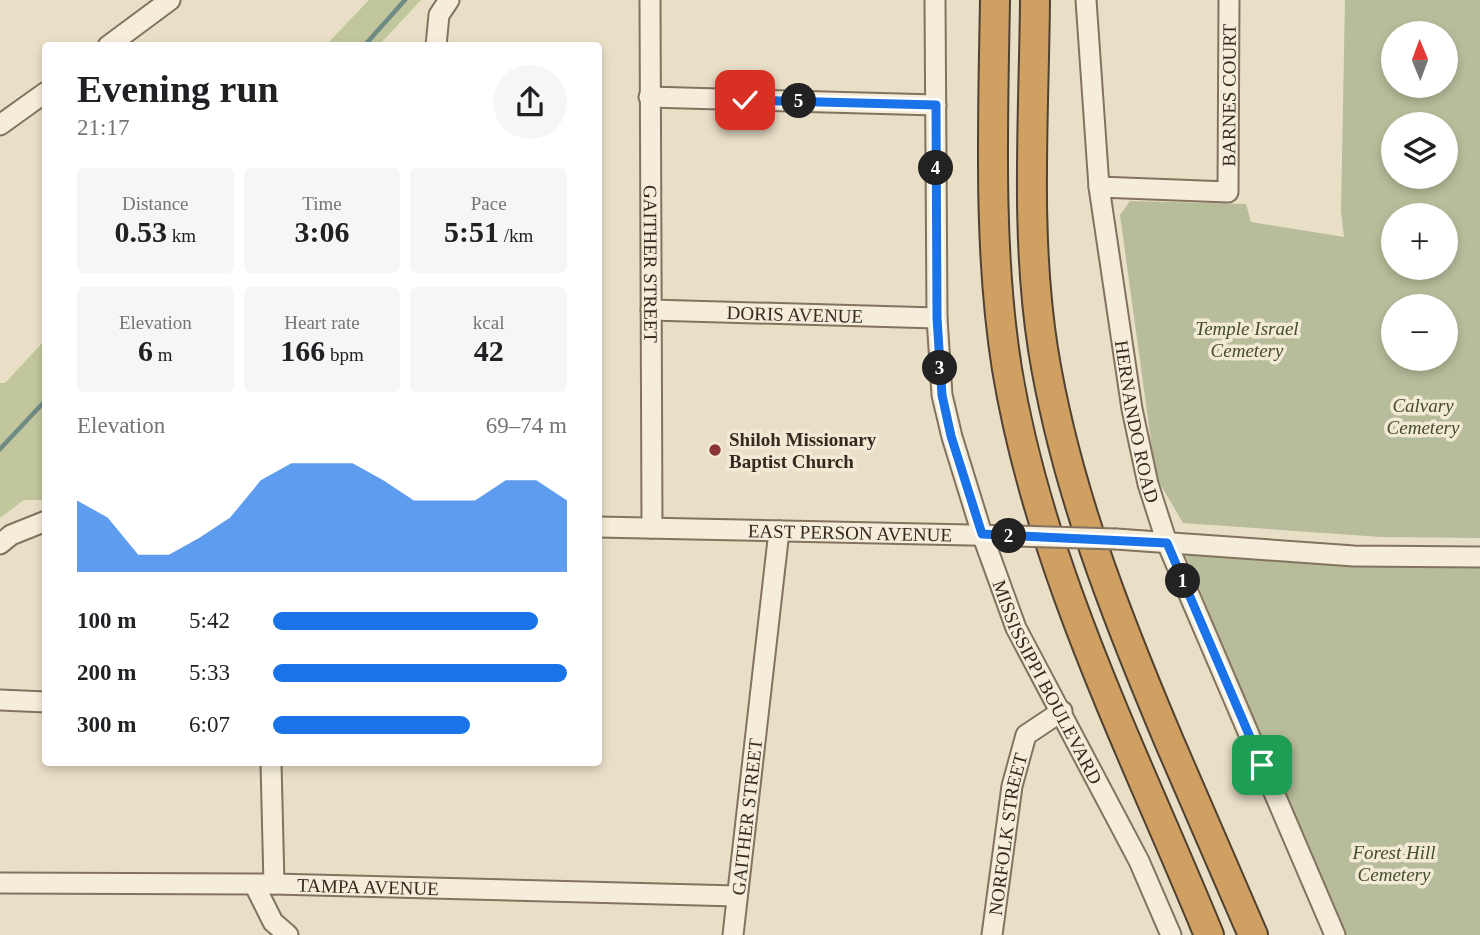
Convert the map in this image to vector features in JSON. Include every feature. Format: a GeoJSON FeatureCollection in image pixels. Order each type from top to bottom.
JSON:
{"type":"FeatureCollection","features":[{"type":"Feature","properties":{"kind":"highway"},"geometry":{"type":"LineString","coordinates":[[995,0],[993,98],[999,297],[1008,371],[1025,452],[1045,528],[1076,620],[1209,935]]}},
{"type":"Feature","properties":{"kind":"highway"},"geometry":{"type":"LineString","coordinates":[[1035,0],[1033,201],[1036,289],[1043,348],[1064,453],[1077,502],[1120,623],[1253,935]]}},
{"type":"Feature","properties":{"kind":"street"},"geometry":{"type":"LineString","coordinates":[[113,42],[170,0]]}},
{"type":"Feature","properties":{"kind":"street"},"geometry":{"type":"LineString","coordinates":[[436,36],[439,15],[449,0]]}},
{"type":"Feature","properties":{"kind":"street","name":"GAITHER STREET"},"geometry":{"type":"LineString","coordinates":[[650,0],[652,528]]}},
{"type":"Feature","properties":{"kind":"street","name":"MISSISSIPPI BOULEVARD"},"geometry":{"type":"LineString","coordinates":[[935,0],[937,318],[942,395],[951,436],[1016,628],[1139,861],[1171,935]]}},
{"type":"Feature","properties":{"kind":"street","name":"HERNANDO ROAD"},"geometry":{"type":"LineString","coordinates":[[1086,0],[1099,187],[1132,409],[1148,484],[1167,543],[1335,935]]}},
{"type":"Feature","properties":{"kind":"street","name":"BARNES COURT"},"geometry":{"type":"LineString","coordinates":[[1099,187],[1228,192],[1229,0]]}},
{"type":"Feature","properties":{"kind":"street"},"geometry":{"type":"LineString","coordinates":[[0,125],[42,95]]}},
{"type":"Feature","properties":{"kind":"street"},"geometry":{"type":"LineString","coordinates":[[649,97],[936,105]]}},
{"type":"Feature","properties":{"kind":"street","name":"DORIS AVENUE"},"geometry":{"type":"LineString","coordinates":[[650,310],[937,318]]}},
{"type":"Feature","properties":{"kind":"street"},"geometry":{"type":"LineString","coordinates":[[0,544],[11,535],[42,523]]}},
{"type":"Feature","properties":{"kind":"street","name":"EAST PERSON AVENUE"},"geometry":{"type":"LineString","coordinates":[[602,527],[982,534],[1116,539],[1354,556],[1480,557]]}},
{"type":"Feature","properties":{"kind":"street","name":"GAITHER STREET"},"geometry":{"type":"LineString","coordinates":[[733,935],[779,531]]}},
{"type":"Feature","properties":{"kind":"street"},"geometry":{"type":"LineString","coordinates":[[0,700],[42,702]]}},
{"type":"Feature","properties":{"kind":"street","name":"NORFOLK STREET"},"geometry":{"type":"LineString","coordinates":[[992,935],[1012,786],[1026,735],[1062,711]]}},
{"type":"Feature","properties":{"kind":"street"},"geometry":{"type":"LineString","coordinates":[[271,766],[265,885],[273,922],[288,935]]}},
{"type":"Feature","properties":{"kind":"street","name":"TAMPA AVENUE"},"geometry":{"type":"LineString","coordinates":[[0,883],[265,885],[737,896]]}},
{"type":"Feature","properties":{"kind":"green space"},"geometry":{"type":"Polygon","coordinates":[[[369,0],[421,0],[382,42],[329,42],[369,0]]]}},
{"type":"Feature","properties":{"kind":"green space","name":"Temple Israel Cemetery"},"geometry":{"type":"Polygon","coordinates":[[[1345,0],[1480,0],[1480,538],[1381,537],[1183,523],[1156,477],[1120,215],[1130,201],[1246,204],[1251,222],[1344,237],[1341,211],[1345,0]]]}},
{"type":"Feature","properties":{"kind":"green space"},"geometry":{"type":"Polygon","coordinates":[[[42,343],[42,500],[24,500],[0,518],[0,383],[5,383],[42,343]]]}},
{"type":"Feature","properties":{"kind":"green space","name":"Forest Hill Cemetery"},"geometry":{"type":"Polygon","coordinates":[[[1184,552],[1480,558],[1480,935],[1344,935],[1184,552]]]}},
{"type":"Feature","properties":{"kind":"waterway"},"geometry":{"type":"LineString","coordinates":[[368,42],[405,0]]}},
{"type":"Feature","properties":{"kind":"waterway"},"geometry":{"type":"LineString","coordinates":[[0,449],[42,404]]}},
{"type":"Feature","properties":{"kind":"place","name":"Shiloh Missionary Baptist Church"},"geometry":{"type":"Point","coordinates":[715,450]}},
{"type":"Feature","properties":{"kind":"route"},"geometry":{"type":"LineString","coordinates":[[745,100],[936,105],[937,318],[942,395],[951,436],[982,534],[1167,543],[1262,765]]}},
{"type":"Feature","properties":{"kind":"park label","name":"Calvary Cemetery"},"geometry":{"type":"Point","coordinates":[1423,416]}}]}
